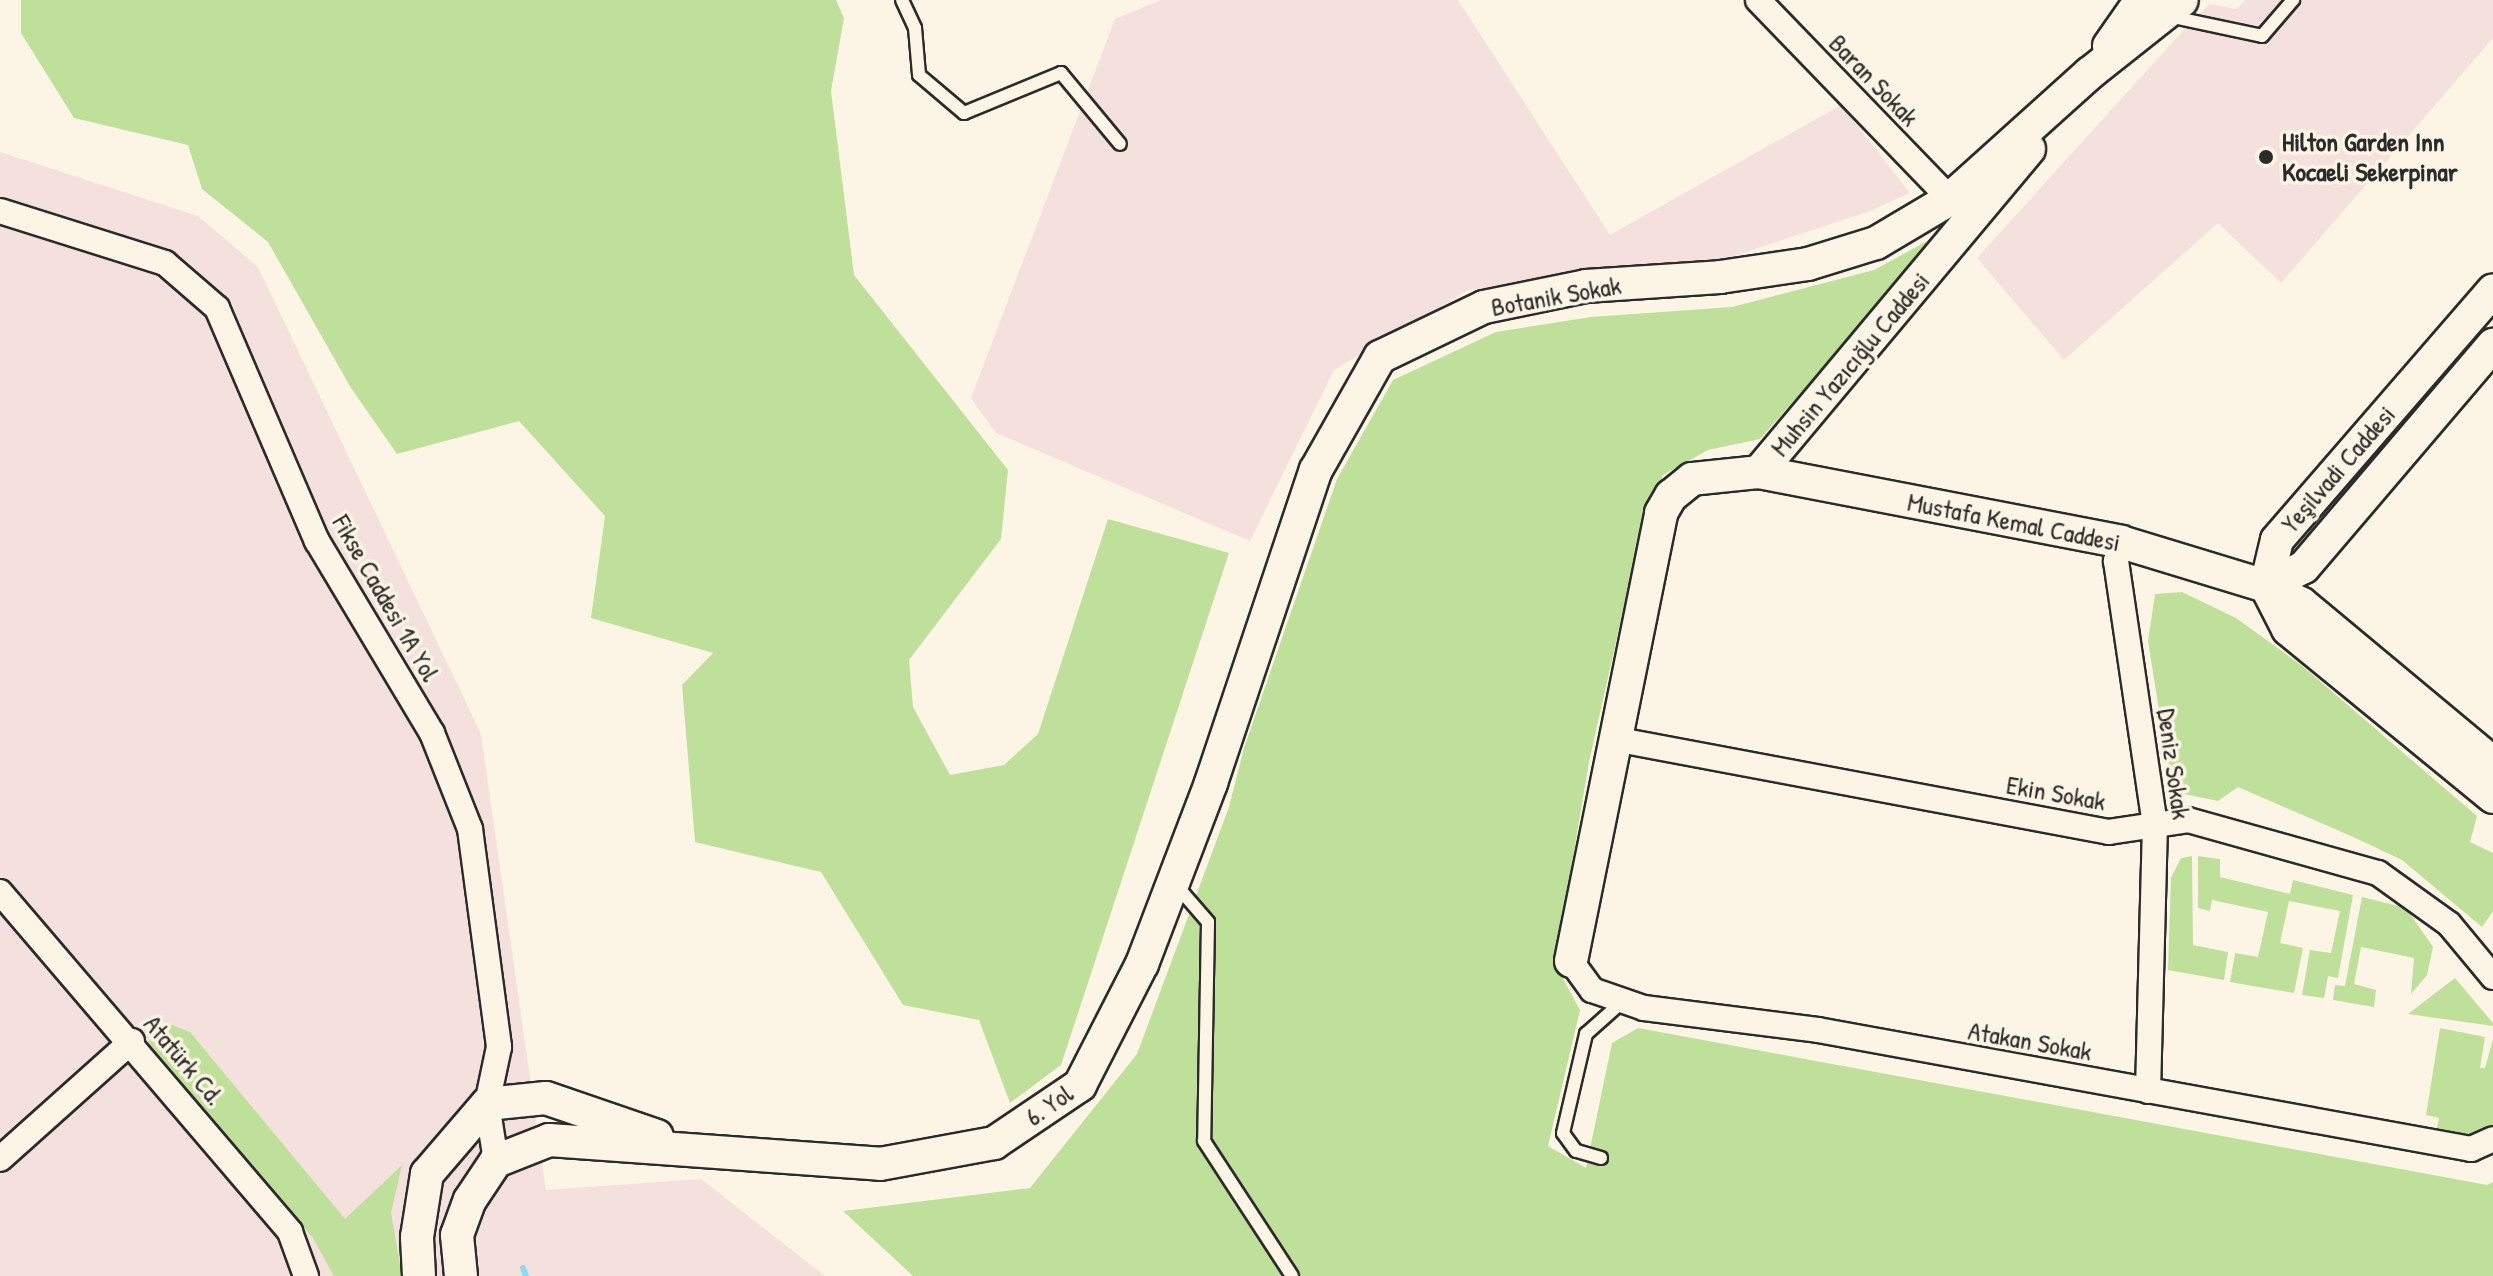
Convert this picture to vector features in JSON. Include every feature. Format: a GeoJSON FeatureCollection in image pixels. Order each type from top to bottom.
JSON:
{"type":"FeatureCollection","features":[{"type":"Feature","properties":{"kind":"main road","name":"Muhsin Yazıcığlu Caddesi"},"geometry":{"type":"LineString","coordinates":[[1571,961],[1661,513],[1671,496],[1692,479],[1759,472],[2090,73],[2163,5]]}},
{"type":"Feature","properties":{"kind":"main road","name":"Botanik Sokak"},"geometry":{"type":"LineString","coordinates":[[1211,783],[1316,470],[1380,357],[1484,307],[1586,286],[1808,264],[1876,243],[1950,199],[2090,73]]}},
{"type":"Feature","properties":{"kind":"main road","name":"Yeşilvadi Caddesi"},"geometry":{"type":"LineString","coordinates":[[2266,586],[2277,540],[2493,291]]}},
{"type":"Feature","properties":{"kind":"main road","name":"Yeşilvadi Caddesi"},"geometry":{"type":"LineString","coordinates":[[2266,586],[2304,567],[2493,345]]}},
{"type":"Feature","properties":{"kind":"main road","name":"Mustafa Kemal Caddesi"},"geometry":{"type":"LineString","coordinates":[[1759,472],[2121,542],[2266,586],[2302,604],[2489,774]]}},
{"type":"Feature","properties":{"kind":"main road","name":"6. Yol"},"geometry":{"type":"LineString","coordinates":[[496,1161],[549,1140],[880,1164],[994,1143],[1080,1085],[1142,964],[1211,783]]}},
{"type":"Feature","properties":{"kind":"main road"},"geometry":{"type":"LineString","coordinates":[[419,1276],[417,1237],[427,1174],[487,1104],[546,1098],[697,1152]]}},
{"type":"Feature","properties":{"kind":"main road"},"geometry":{"type":"LineString","coordinates":[[461,1276],[457,1235],[470,1200],[496,1161]]}},
{"type":"Feature","properties":{"kind":"street","name":"Baran Sokak"},"geometry":{"type":"LineString","coordinates":[[1758,0],[1950,199]]}},
{"type":"Feature","properties":{"kind":"street","name":"Fikse Caddesi 1A Yol"},"geometry":{"type":"LineString","coordinates":[[0,211],[165,263],[217,308],[317,541],[432,733],[470,829],[499,1047],[487,1104],[496,1161]]}},
{"type":"Feature","properties":{"kind":"street","name":"Deniz Sokak"},"geometry":{"type":"LineString","coordinates":[[2121,542],[2116,561],[2155,824],[2148,1091]]}},
{"type":"Feature","properties":{"kind":"street","name":"Ekin Sokak"},"geometry":{"type":"LineString","coordinates":[[1614,739],[2109,832],[2188,820],[2378,873],[2449,924],[2493,977]]}},
{"type":"Feature","properties":{"kind":"street","name":"Atatürk Cd."},"geometry":{"type":"LineString","coordinates":[[5,909],[132,1041],[290,1232],[306,1276]]}},
{"type":"Feature","properties":{"kind":"street","name":"Atakan Sokak"},"geometry":{"type":"LineString","coordinates":[[1571,961],[1592,990],[1623,1001],[2471,1149],[2493,1139]]}},
{"type":"Feature","properties":{"kind":"street"},"geometry":{"type":"LineString","coordinates":[[0,1159],[132,1041]]}},
{"type":"Feature","properties":{"kind":"lane"},"geometry":{"type":"LineString","coordinates":[[902,0],[915,28],[919,75],[964,113],[1061,73],[1120,144]]}},
{"type":"Feature","properties":{"kind":"lane"},"geometry":{"type":"LineString","coordinates":[[2163,5],[2262,36],[2293,0]]}},
{"type":"Feature","properties":{"kind":"lane"},"geometry":{"type":"LineString","coordinates":[[1173,882],[1208,922],[1204,1141],[1292,1276]]}},
{"type":"Feature","properties":{"kind":"lane"},"geometry":{"type":"LineString","coordinates":[[1601,1158],[1576,1151],[1563,1133],[1586,1034],[1623,1001]]}},
{"type":"Feature","properties":{"kind":"shaded area"},"geometry":{"type":"Polygon","coordinates":[[[1161,0],[1458,0],[1610,235],[1841,105],[1910,193],[1870,211],[1731,257],[1468,290],[1334,370],[1250,541],[996,433],[971,398],[1115,19],[1161,0]]]}},
{"type":"Feature","properties":{"kind":"shaded area"},"geometry":{"type":"Polygon","coordinates":[[[2245,0],[2493,0],[2493,38],[2281,283],[2218,223],[2064,360],[1977,258],[2191,22],[2210,4],[2237,9],[2245,0]]]}},
{"type":"Feature","properties":{"kind":"shaded area"},"geometry":{"type":"Polygon","coordinates":[[[0,152],[198,216],[258,267],[481,734],[546,1190],[701,1179],[825,1276],[0,1276],[0,152]]]}},
{"type":"Feature","properties":{"kind":"green space"},"geometry":{"type":"Polygon","coordinates":[[[21,0],[836,0],[844,18],[831,91],[854,275],[1008,470],[1001,539],[909,660],[913,707],[950,775],[1004,765],[1038,734],[1108,519],[1229,553],[1061,1065],[1010,1103],[979,1020],[903,1005],[821,872],[695,842],[682,685],[713,653],[591,618],[605,516],[519,421],[397,454],[351,388],[268,242],[202,189],[188,145],[74,118],[21,33],[21,0]]]}},
{"type":"Feature","properties":{"kind":"green space"},"geometry":{"type":"Polygon","coordinates":[[[1942,233],[1760,439],[1708,450],[1663,475],[1642,526],[1589,762],[1555,964],[1580,1010],[1548,1146],[1586,1168],[1612,1043],[1638,1028],[2487,1185],[2493,1182],[2493,1276],[913,1276],[843,1211],[1030,1188],[1137,1054],[1229,807],[1244,748],[1337,479],[1393,380],[1496,332],[1591,317],[1732,307],[1874,270],[1942,233]]]}},
{"type":"Feature","properties":{"kind":"green space"},"geometry":{"type":"Polygon","coordinates":[[[2182,592],[2236,618],[2301,665],[2477,816],[2470,842],[2493,853],[2493,911],[2482,927],[2402,860],[2351,836],[2238,787],[2218,801],[2179,793],[2167,760],[2148,641],[2155,594],[2182,592]]]}},
{"type":"Feature","properties":{"kind":"green space"},"geometry":{"type":"Polygon","coordinates":[[[2192,856],[2193,945],[2228,952],[2224,980],[2168,970],[2171,878],[2181,858],[2192,856]]]}},
{"type":"Feature","properties":{"kind":"green space"},"geometry":{"type":"Polygon","coordinates":[[[2198,856],[2220,859],[2220,877],[2290,894],[2293,880],[2353,895],[2338,978],[2328,976],[2324,998],[2302,995],[2310,950],[2331,953],[2340,911],[2289,901],[2280,943],[2303,948],[2294,993],[2230,982],[2235,953],[2258,957],[2268,912],[2212,900],[2210,911],[2198,908],[2198,856]]]}},
{"type":"Feature","properties":{"kind":"green space"},"geometry":{"type":"Polygon","coordinates":[[[2362,897],[2406,908],[2433,947],[2427,975],[2411,994],[2414,958],[2361,947],[2354,984],[2376,990],[2374,1007],[2333,1000],[2335,985],[2345,986],[2362,897]]]}},
{"type":"Feature","properties":{"kind":"green space"},"geometry":{"type":"Polygon","coordinates":[[[2455,978],[2493,1023],[2493,1026],[2408,1014],[2455,978]]]}},
{"type":"Feature","properties":{"kind":"green space"},"geometry":{"type":"Polygon","coordinates":[[[167,1023],[190,1032],[345,1219],[402,1165],[391,1213],[402,1276],[334,1276],[313,1238],[148,1042],[167,1023]]]}},
{"type":"Feature","properties":{"kind":"green space"},"geometry":{"type":"Polygon","coordinates":[[[2440,1028],[2485,1037],[2480,1068],[2485,1068],[2493,1039],[2493,1136],[2483,1141],[2435,1138],[2439,1118],[2426,1115],[2440,1028]]]}},
{"type":"Feature","properties":{"kind":"waterway"},"geometry":{"type":"LineString","coordinates":[[523,1268],[526,1276]]}},
{"type":"Feature","properties":{"kind":"place","name":"Hilton Garden Inn Kocaeli Sekerpinar"},"geometry":{"type":"Point","coordinates":[2266,157]}}]}
